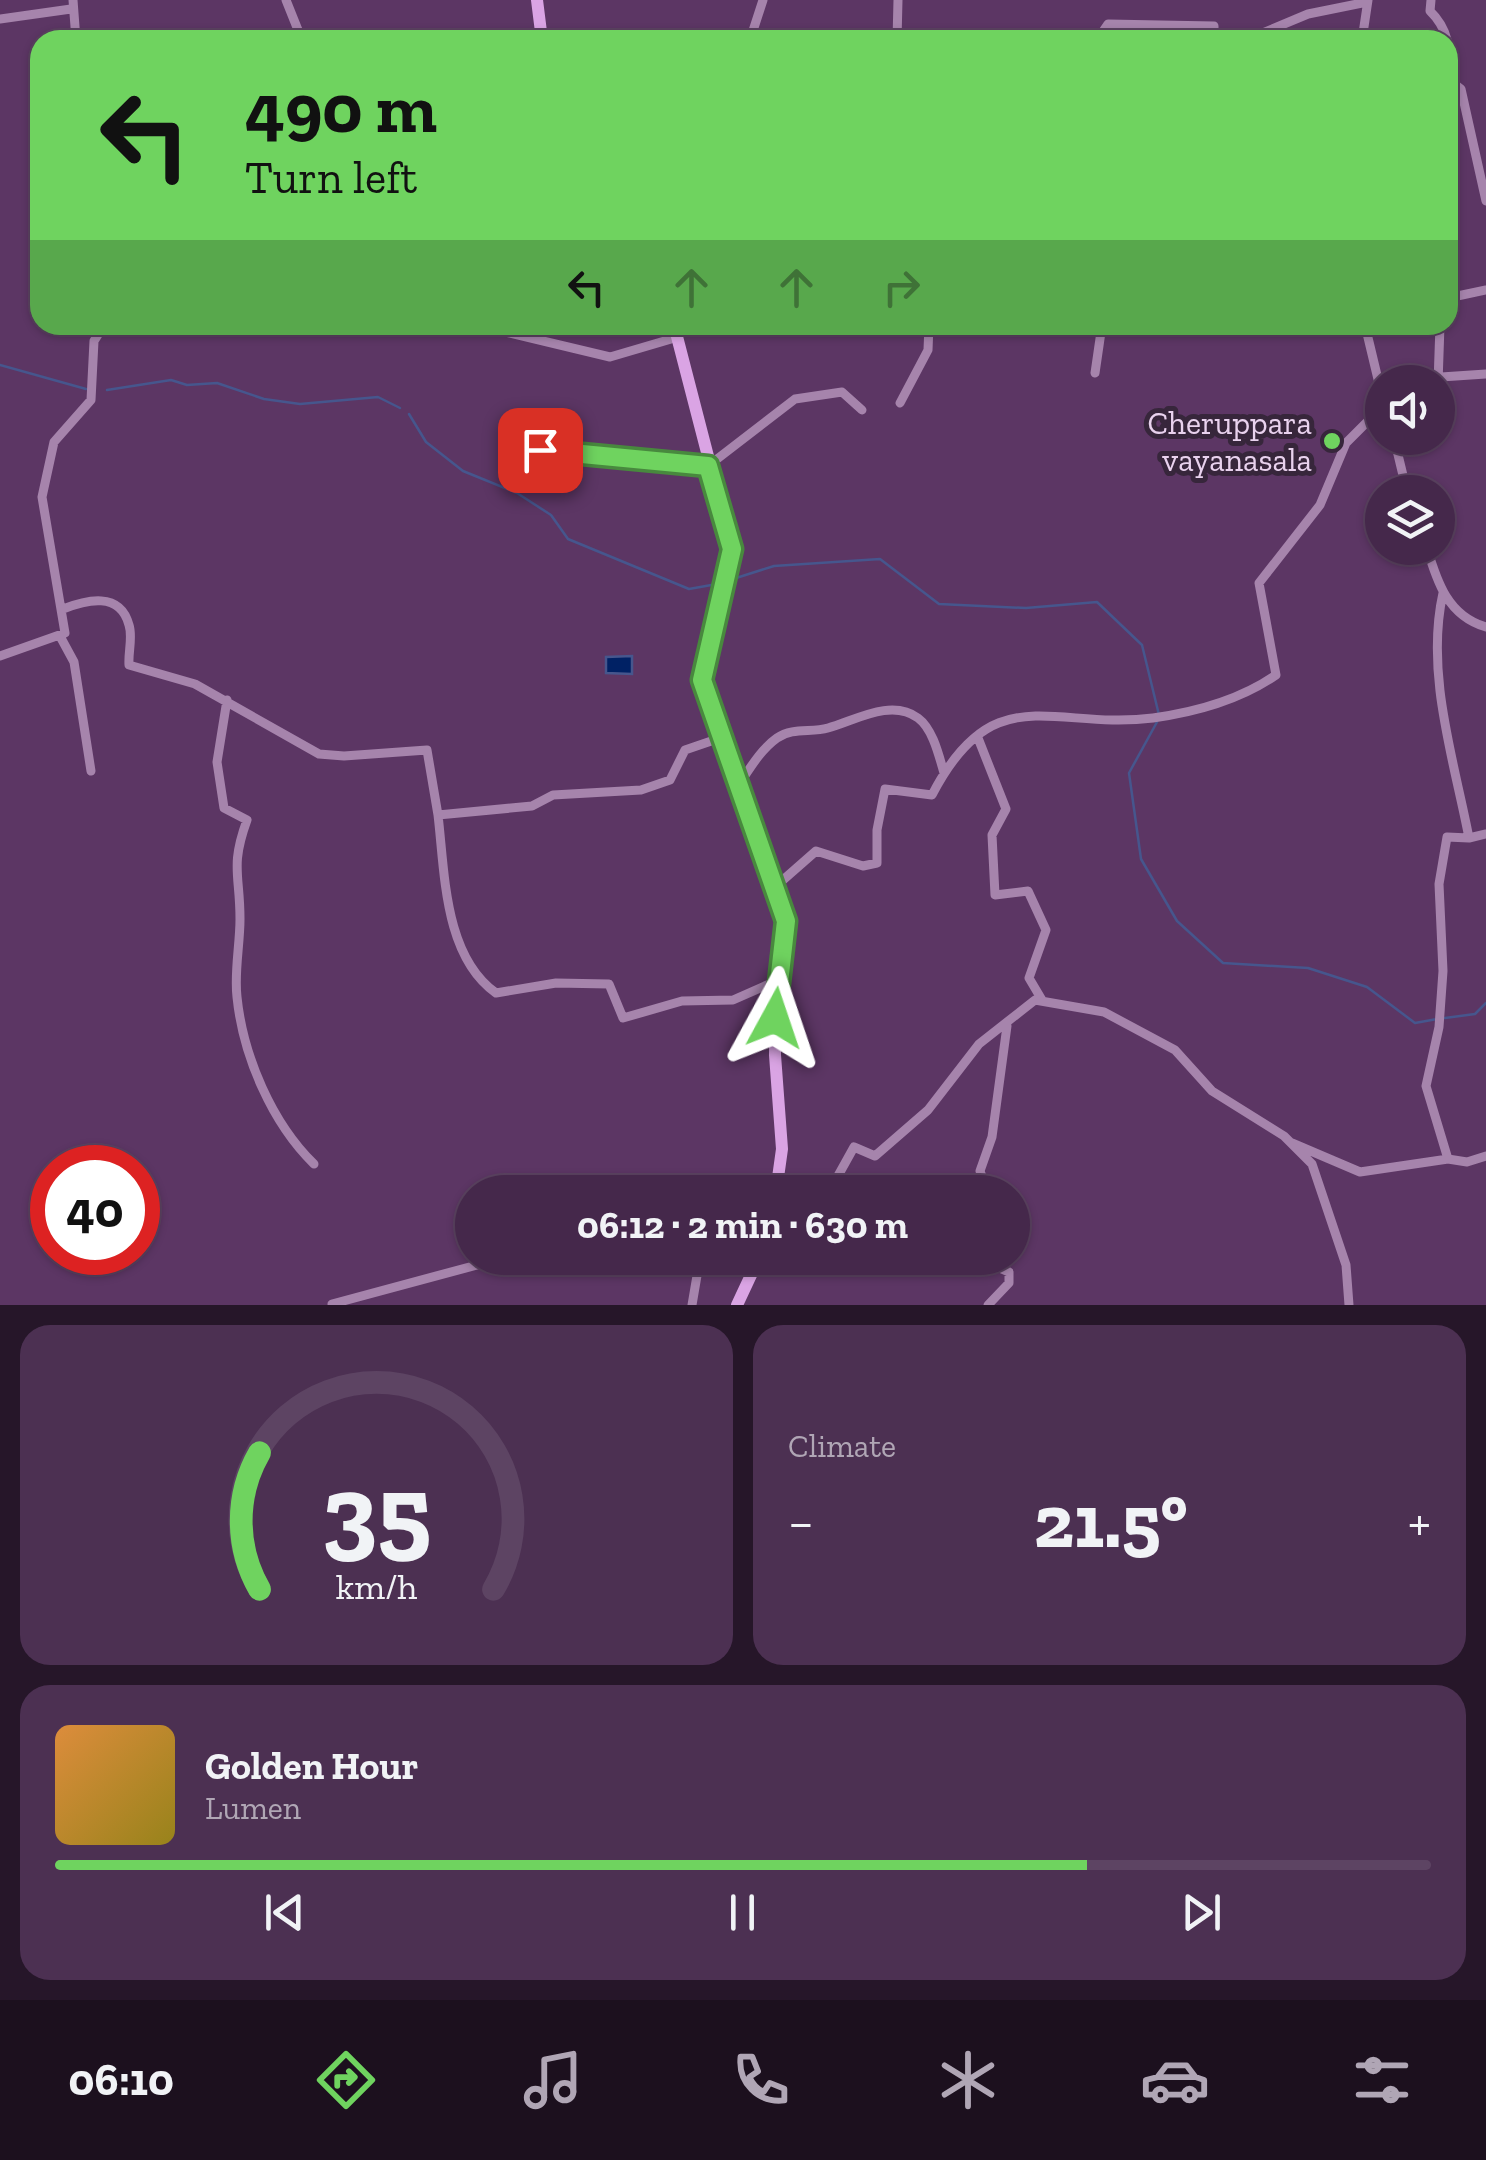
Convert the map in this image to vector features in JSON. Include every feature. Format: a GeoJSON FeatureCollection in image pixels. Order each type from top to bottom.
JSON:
{"type":"FeatureCollection","features":[{"type":"Feature","properties":{"kind":"street"},"geometry":{"type":"LineString","coordinates":[[286,0],[298,30]]}},
{"type":"Feature","properties":{"kind":"street"},"geometry":{"type":"LineString","coordinates":[[537,0],[541,30]]}},
{"type":"Feature","properties":{"kind":"street"},"geometry":{"type":"LineString","coordinates":[[753,30],[763,0]]}},
{"type":"Feature","properties":{"kind":"street"},"geometry":{"type":"LineString","coordinates":[[898,0],[898,30]]}},
{"type":"Feature","properties":{"kind":"street"},"geometry":{"type":"LineString","coordinates":[[1430,0],[1430,11],[1445,30]]}},
{"type":"Feature","properties":{"kind":"street"},"geometry":{"type":"LineString","coordinates":[[1270,30],[1308,14],[1368,1],[1364,30]]}},
{"type":"Feature","properties":{"kind":"street"},"geometry":{"type":"LineString","coordinates":[[0,19],[72,4],[75,30]]}},
{"type":"Feature","properties":{"kind":"street"},"geometry":{"type":"LineString","coordinates":[[1104,30],[1108,24],[1138,24],[1214,26],[1214,30]]}},
{"type":"Feature","properties":{"kind":"street"},"geometry":{"type":"LineString","coordinates":[[1458,87],[1486,201]]}},
{"type":"Feature","properties":{"kind":"street"},"geometry":{"type":"LineString","coordinates":[[1458,296],[1486,290]]}},
{"type":"Feature","properties":{"kind":"street"},"geometry":{"type":"LineString","coordinates":[[0,656],[61,638],[65,633],[42,497],[54,442],[90,404],[94,341],[98,335]]}},
{"type":"Feature","properties":{"kind":"street"},"geometry":{"type":"LineString","coordinates":[[518,335],[610,357],[666,335]]}},
{"type":"Feature","properties":{"kind":"street"},"geometry":{"type":"LineString","coordinates":[[677,335],[732,549],[702,680],[786,921],[776,982],[774,1055],[782,1149],[778,1175]]}},
{"type":"Feature","properties":{"kind":"street"},"geometry":{"type":"LineString","coordinates":[[900,403],[928,350],[929,335]]}},
{"type":"Feature","properties":{"kind":"street"},"geometry":{"type":"LineString","coordinates":[[1095,372],[1101,335]]}},
{"type":"Feature","properties":{"kind":"street"},"geometry":{"type":"LineString","coordinates":[[1367,335],[1375,365]]}},
{"type":"Feature","properties":{"kind":"street"},"geometry":{"type":"LineString","coordinates":[[1439,365],[1440,335]]}},
{"type":"Feature","properties":{"kind":"street"},"geometry":{"type":"LineString","coordinates":[[1455,378],[1486,374]]}},
{"type":"Feature","properties":{"kind":"street"},"geometry":{"type":"LineString","coordinates":[[540,450],[708,466],[794,399],[842,392],[862,410]]}},
{"type":"Feature","properties":{"kind":"street"},"geometry":{"type":"LineString","coordinates":[[776,887],[816,851],[863,866],[877,863],[877,830],[885,790],[932,795],[956,754],[996,725],[1039,712],[1160,716],[1239,696],[1276,676],[1259,583],[1320,504],[1346,443],[1365,423]]}},
{"type":"Feature","properties":{"kind":"street"},"geometry":{"type":"LineString","coordinates":[[1432,565],[1443,593],[1470,622],[1486,627]]}},
{"type":"Feature","properties":{"kind":"street"},"geometry":{"type":"LineString","coordinates":[[1443,593],[1437,660],[1469,838]]}},
{"type":"Feature","properties":{"kind":"street"},"geometry":{"type":"LineString","coordinates":[[63,609],[95,598],[111,603],[122,610],[130,626],[129,665],[194,684],[320,754],[427,750],[450,913],[473,977],[496,993],[556,982],[609,984],[623,1018],[682,1001],[734,1000],[776,982]]}},
{"type":"Feature","properties":{"kind":"street"},"geometry":{"type":"LineString","coordinates":[[61,638],[74,662],[91,771]]}},
{"type":"Feature","properties":{"kind":"street"},"geometry":{"type":"LineString","coordinates":[[227,700],[217,762],[224,808],[247,820],[234,856],[240,916],[236,995],[242,1023],[278,1121],[314,1164]]}},
{"type":"Feature","properties":{"kind":"street"},"geometry":{"type":"LineString","coordinates":[[738,786],[763,750],[780,736],[809,728],[824,730],[865,714],[896,711],[918,718],[937,747],[944,773]]}},
{"type":"Feature","properties":{"kind":"street"},"geometry":{"type":"LineString","coordinates":[[438,815],[532,806],[553,796],[641,790],[670,780],[685,750],[720,738]]}},
{"type":"Feature","properties":{"kind":"street"},"geometry":{"type":"LineString","coordinates":[[978,738],[1006,808],[992,835],[995,895],[1028,891],[1046,930],[1029,978],[1042,1000]]}},
{"type":"Feature","properties":{"kind":"street"},"geometry":{"type":"LineString","coordinates":[[1448,1160],[1426,1086],[1439,1027],[1439,884],[1447,838],[1486,834]]}},
{"type":"Feature","properties":{"kind":"street"},"geometry":{"type":"LineString","coordinates":[[838,1175],[854,1147],[876,1156],[899,1139],[952,1084],[979,1044],[1006,1026],[1015,1014],[1042,1000],[1104,1012],[1176,1050],[1212,1091],[1289,1142],[1312,1164],[1327,1198],[1346,1265],[1350,1305]]}},
{"type":"Feature","properties":{"kind":"street"},"geometry":{"type":"LineString","coordinates":[[982,1175],[992,1138],[1006,1026]]}},
{"type":"Feature","properties":{"kind":"street"},"geometry":{"type":"LineString","coordinates":[[1289,1142],[1360,1172],[1448,1160],[1467,1162],[1486,1156]]}},
{"type":"Feature","properties":{"kind":"street"},"geometry":{"type":"LineString","coordinates":[[332,1304],[455,1271]]}},
{"type":"Feature","properties":{"kind":"street"},"geometry":{"type":"LineString","coordinates":[[692,1305],[697,1275]]}},
{"type":"Feature","properties":{"kind":"street"},"geometry":{"type":"LineString","coordinates":[[737,1305],[751,1275]]}},
{"type":"Feature","properties":{"kind":"street"},"geometry":{"type":"LineString","coordinates":[[988,1305],[1009,1282],[1009,1275]]}},
{"type":"Feature","properties":{"kind":"water"},"geometry":{"type":"Polygon","coordinates":[[[632,656],[632,674],[606,673],[606,657],[632,656]]]}},
{"type":"Feature","properties":{"kind":"waterway"},"geometry":{"type":"LineString","coordinates":[[0,365],[86,389]]}},
{"type":"Feature","properties":{"kind":"waterway"},"geometry":{"type":"LineString","coordinates":[[107,390],[171,380],[187,385],[217,383],[264,399],[300,404],[378,397],[400,408]]}},
{"type":"Feature","properties":{"kind":"waterway"},"geometry":{"type":"LineString","coordinates":[[409,414],[426,442],[463,471],[517,493],[551,515],[568,539],[689,589],[717,584]]}},
{"type":"Feature","properties":{"kind":"waterway"},"geometry":{"type":"LineString","coordinates":[[733,579],[774,566],[880,559],[939,604],[1026,608],[1097,602],[1142,645],[1159,715]]}},
{"type":"Feature","properties":{"kind":"waterway"},"geometry":{"type":"LineString","coordinates":[[1157,722],[1129,773],[1141,859],[1177,921],[1223,963],[1308,968],[1367,987],[1415,1023],[1437,1019]]}},
{"type":"Feature","properties":{"kind":"waterway"},"geometry":{"type":"LineString","coordinates":[[1445,1018],[1475,1014],[1486,1003]]}},
{"type":"Feature","properties":{"kind":"place","name":"Cheruppara vayanasala"},"geometry":{"type":"Point","coordinates":[1332,441]}},
{"type":"Feature","properties":{"kind":"route"},"geometry":{"type":"LineString","coordinates":[[540,450],[708,466],[732,549],[702,680],[786,921],[776,982],[775,1018]]}}]}
